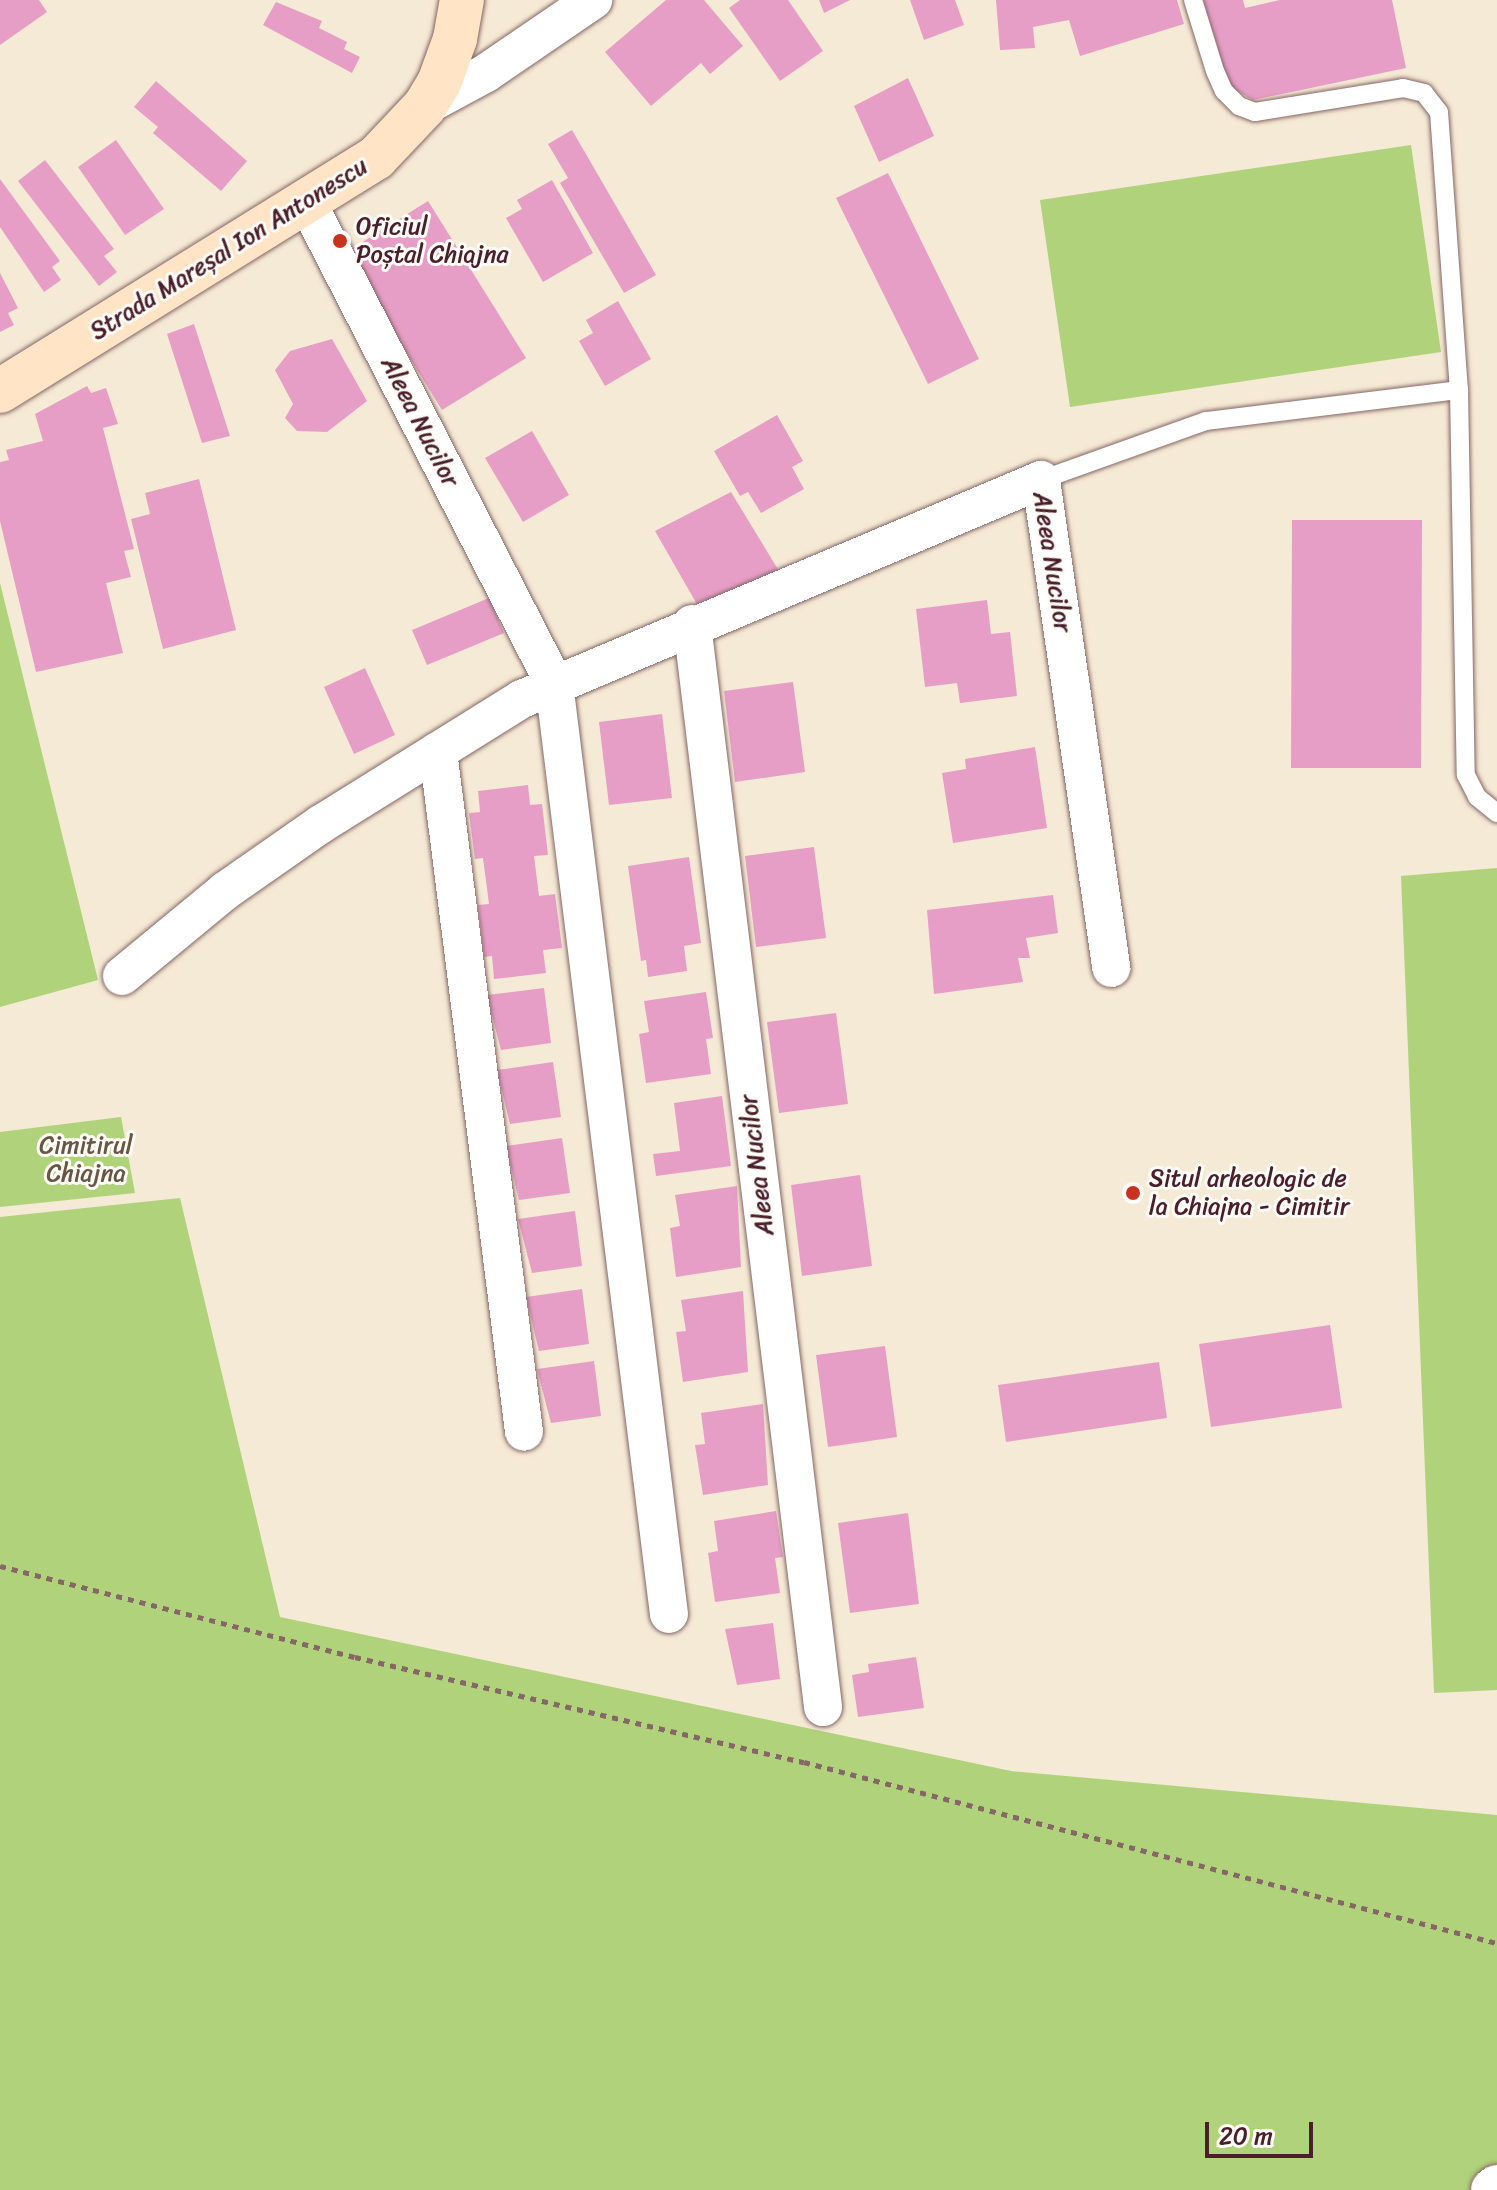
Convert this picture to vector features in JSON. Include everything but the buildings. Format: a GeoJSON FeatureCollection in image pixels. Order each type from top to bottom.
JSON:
{"type":"FeatureCollection","features":[{"type":"Feature","properties":{"kind":"main road","name":"Strada Mareșal Ion Antonescu"},"geometry":{"type":"LineString","coordinates":[[0,391],[308,204],[376,158],[425,106],[459,20]]}},
{"type":"Feature","properties":{"kind":"street"},"geometry":{"type":"LineString","coordinates":[[425,106],[486,73],[593,0]]}},
{"type":"Feature","properties":{"kind":"street","name":"Aleea Nucilor"},"geometry":{"type":"LineString","coordinates":[[308,204],[554,683],[669,1614]]}},
{"type":"Feature","properties":{"kind":"street","name":"Aleea Nucilor"},"geometry":{"type":"LineString","coordinates":[[122,976],[225,891],[438,751],[554,683],[1041,480],[1111,968]]}},
{"type":"Feature","properties":{"kind":"street","name":"Aleea Nucilor"},"geometry":{"type":"LineString","coordinates":[[692,624],[823,1707]]}},
{"type":"Feature","properties":{"kind":"street"},"geometry":{"type":"LineString","coordinates":[[438,751],[524,1432]]}},
{"type":"Feature","properties":{"kind":"lane"},"geometry":{"type":"LineString","coordinates":[[1193,0],[1215,71],[1224,91],[1239,106],[1255,112],[1403,88],[1424,93],[1439,112],[1459,390],[1466,775],[1477,797],[1497,813]]}},
{"type":"Feature","properties":{"kind":"lane"},"geometry":{"type":"LineString","coordinates":[[1041,480],[1206,421],[1459,390]]}},
{"type":"Feature","properties":{"kind":"path"},"geometry":{"type":"LineString","coordinates":[[0,1566],[355,1657],[804,1762],[1497,1943]]}},
{"type":"Feature","properties":{"kind":"green space"},"geometry":{"type":"Polygon","coordinates":[[[1411,145],[1441,352],[1070,407],[1040,200],[1411,145]]]}},
{"type":"Feature","properties":{"kind":"green space"},"geometry":{"type":"Polygon","coordinates":[[[0,583],[98,980],[0,1007],[0,583]]]}},
{"type":"Feature","properties":{"kind":"green space"},"geometry":{"type":"Polygon","coordinates":[[[1497,868],[1497,1690],[1434,1693],[1401,876],[1497,868]]]}},
{"type":"Feature","properties":{"kind":"green space","name":"Cimitirul Chiajna"},"geometry":{"type":"Polygon","coordinates":[[[121,1117],[135,1193],[0,1207],[0,1132],[121,1117]]]}},
{"type":"Feature","properties":{"kind":"green space"},"geometry":{"type":"Polygon","coordinates":[[[180,1198],[280,1617],[1011,1771],[1497,1815],[1497,2190],[0,2190],[0,1217],[180,1198]]]}},
{"type":"Feature","properties":{"kind":"place","name":"Oficiul Poștal Chiajna"},"geometry":{"type":"Point","coordinates":[340,241]}},
{"type":"Feature","properties":{"kind":"place","name":"Situl arheologic de la Chiajna - Cimitir"},"geometry":{"type":"Point","coordinates":[1133,1193]}}]}
